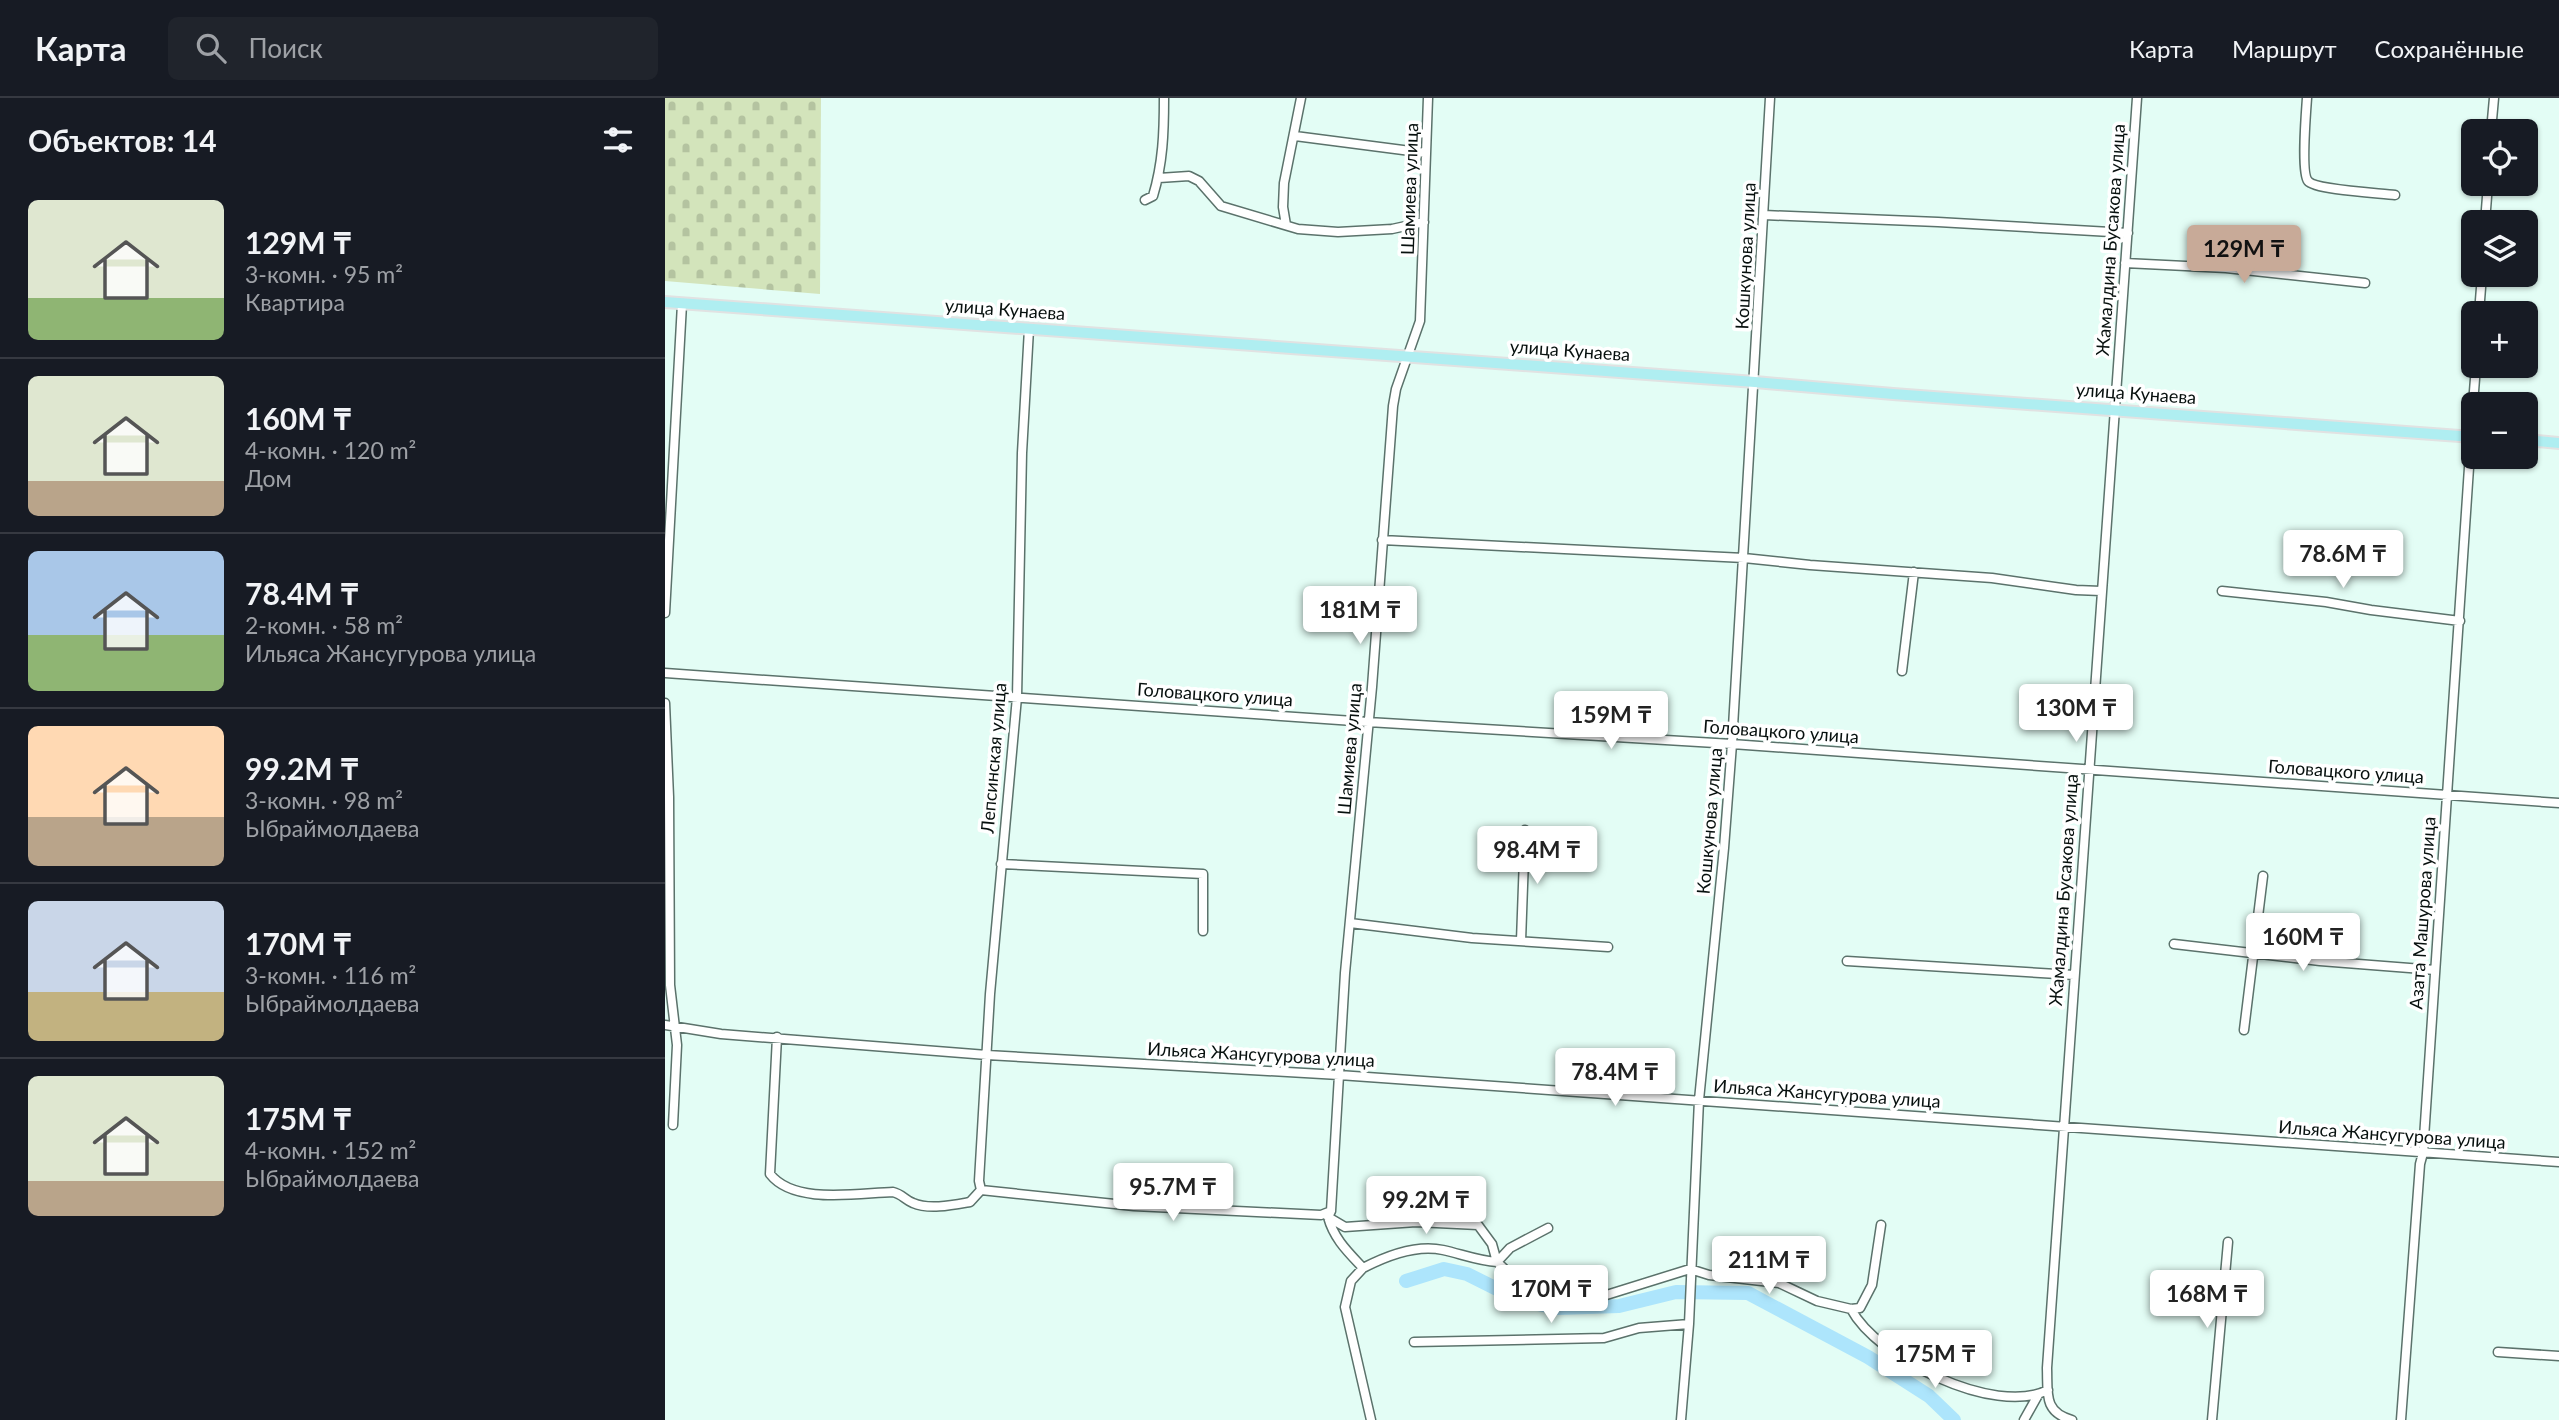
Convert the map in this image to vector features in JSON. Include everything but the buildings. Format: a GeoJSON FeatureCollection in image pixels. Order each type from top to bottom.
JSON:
{"type":"FeatureCollection","features":[{"type":"Feature","properties":{"kind":"main road","name":"улица Кунаева"},"geometry":{"type":"LineString","coordinates":[[665,303],[2461,436]]}},
{"type":"Feature","properties":{"kind":"main road"},"geometry":{"type":"LineString","coordinates":[[2538,441],[2559,443]]}},
{"type":"Feature","properties":{"kind":"street"},"geometry":{"type":"LineString","coordinates":[[1145,200],[1153,196],[1159,178],[1164,142],[1164,98]]}},
{"type":"Feature","properties":{"kind":"street"},"geometry":{"type":"LineString","coordinates":[[1286,225],[1283,207],[1284,183],[1301,98]]}},
{"type":"Feature","properties":{"kind":"street","name":"Шамиева улица"},"geometry":{"type":"LineString","coordinates":[[1330,1214],[1345,973],[1393,406],[1396,389],[1420,321],[1428,98]]}},
{"type":"Feature","properties":{"kind":"street","name":"Кошкунова улица"},"geometry":{"type":"LineString","coordinates":[[1681,1420],[1689,1324],[1699,1100],[1732,744],[1770,98]]}},
{"type":"Feature","properties":{"kind":"street","name":"Жамалдина Бусакова улица"},"geometry":{"type":"LineString","coordinates":[[2048,1390],[2047,1368],[2088,771],[2137,98]]}},
{"type":"Feature","properties":{"kind":"street"},"geometry":{"type":"LineString","coordinates":[[2307,98],[2305,154],[2306,179],[2310,184],[2395,195]]}},
{"type":"Feature","properties":{"kind":"street"},"geometry":{"type":"LineString","coordinates":[[2492,119],[2494,98]]}},
{"type":"Feature","properties":{"kind":"street"},"geometry":{"type":"LineString","coordinates":[[1295,136],[1426,153]]}},
{"type":"Feature","properties":{"kind":"street"},"geometry":{"type":"LineString","coordinates":[[1159,178],[1189,176],[1199,181],[1221,206],[1298,229],[1338,232],[1392,229],[1423,222]]}},
{"type":"Feature","properties":{"kind":"street"},"geometry":{"type":"LineString","coordinates":[[1764,215],[2128,233]]}},
{"type":"Feature","properties":{"kind":"street"},"geometry":{"type":"LineString","coordinates":[[2125,263],[2226,268],[2365,283]]}},
{"type":"Feature","properties":{"kind":"street"},"geometry":{"type":"LineString","coordinates":[[665,613],[682,303]]}},
{"type":"Feature","properties":{"kind":"street","name":"Лепсинская улица"},"geometry":{"type":"LineString","coordinates":[[981,1190],[979,1181],[987,1055],[1017,697],[1022,453],[1029,329]]}},
{"type":"Feature","properties":{"kind":"street","name":"Азата Машурова улица"},"geometry":{"type":"LineString","coordinates":[[2401,1420],[2423,1153],[2470,469]]}},
{"type":"Feature","properties":{"kind":"street"},"geometry":{"type":"LineString","coordinates":[[1382,540],[1744,558],[1785,564],[1915,572],[2101,591]]}},
{"type":"Feature","properties":{"kind":"street"},"geometry":{"type":"LineString","coordinates":[[1902,671],[1915,572]]}},
{"type":"Feature","properties":{"kind":"street"},"geometry":{"type":"LineString","coordinates":[[2223,591],[2460,621]]}},
{"type":"Feature","properties":{"kind":"street","name":"Головацкого улица"},"geometry":{"type":"LineString","coordinates":[[665,673],[1368,722],[1732,744],[2559,803]]}},
{"type":"Feature","properties":{"kind":"street"},"geometry":{"type":"LineString","coordinates":[[665,703],[670,836],[669,1026],[677,1045],[673,1125]]}},
{"type":"Feature","properties":{"kind":"street"},"geometry":{"type":"LineString","coordinates":[[1521,941],[1525,831]]}},
{"type":"Feature","properties":{"kind":"street"},"geometry":{"type":"LineString","coordinates":[[1001,864],[1203,874],[1203,931]]}},
{"type":"Feature","properties":{"kind":"street"},"geometry":{"type":"LineString","coordinates":[[2244,1030],[2263,876]]}},
{"type":"Feature","properties":{"kind":"street"},"geometry":{"type":"LineString","coordinates":[[1350,923],[1472,938],[1608,947]]}},
{"type":"Feature","properties":{"kind":"street"},"geometry":{"type":"LineString","coordinates":[[2174,944],[2320,961],[2434,970]]}},
{"type":"Feature","properties":{"kind":"street"},"geometry":{"type":"LineString","coordinates":[[1847,961],[2074,975]]}},
{"type":"Feature","properties":{"kind":"street","name":"Ильяса Жансугурова улица"},"geometry":{"type":"LineString","coordinates":[[669,1026],[722,1034],[987,1055],[1339,1075],[2559,1162]]}},
{"type":"Feature","properties":{"kind":"street"},"geometry":{"type":"LineString","coordinates":[[777,1037],[770,1174],[775,1181],[804,1194],[893,1192],[903,1194],[910,1202],[928,1206],[970,1202],[981,1190],[1194,1210],[1330,1214],[1345,1227],[1416,1222],[1478,1224],[1492,1244],[1497,1262],[1511,1275],[1552,1296],[1600,1297],[1690,1269],[1709,1275],[1779,1283],[1817,1301],[1851,1309],[1860,1308],[1872,1284],[1881,1225]]}},
{"type":"Feature","properties":{"kind":"street"},"geometry":{"type":"LineString","coordinates":[[1330,1214],[1332,1230],[1339,1242],[1363,1268]]}},
{"type":"Feature","properties":{"kind":"street"},"geometry":{"type":"LineString","coordinates":[[1497,1262],[1510,1248],[1548,1228]]}},
{"type":"Feature","properties":{"kind":"street"},"geometry":{"type":"LineString","coordinates":[[2212,1420],[2228,1242]]}},
{"type":"Feature","properties":{"kind":"street"},"geometry":{"type":"LineString","coordinates":[[1371,1420],[1345,1307],[1351,1281],[1363,1268],[1388,1256],[1440,1249],[1482,1261],[1497,1262]]}},
{"type":"Feature","properties":{"kind":"street"},"geometry":{"type":"LineString","coordinates":[[1851,1309],[1859,1324],[1896,1356],[1968,1391],[2012,1398],[2038,1395],[2048,1390],[2054,1412],[2072,1420]]}},
{"type":"Feature","properties":{"kind":"street"},"geometry":{"type":"LineString","coordinates":[[1414,1342],[1604,1338],[1639,1328],[1689,1324]]}},
{"type":"Feature","properties":{"kind":"street"},"geometry":{"type":"LineString","coordinates":[[2498,1352],[2559,1356]]}},
{"type":"Feature","properties":{"kind":"street"},"geometry":{"type":"LineString","coordinates":[[2024,1420],[2038,1395]]}},
{"type":"Feature","properties":{"kind":"green space"},"geometry":{"type":"Polygon","coordinates":[[[665,98],[821,98],[820,294],[665,281],[665,98]]]}},
{"type":"Feature","properties":{"kind":"waterway"},"geometry":{"type":"LineString","coordinates":[[1406,1281],[1444,1269],[1467,1274],[1519,1300],[1557,1308],[1619,1306],[1676,1292],[1748,1293],[1868,1357],[1929,1396],[1954,1420]]}}]}
